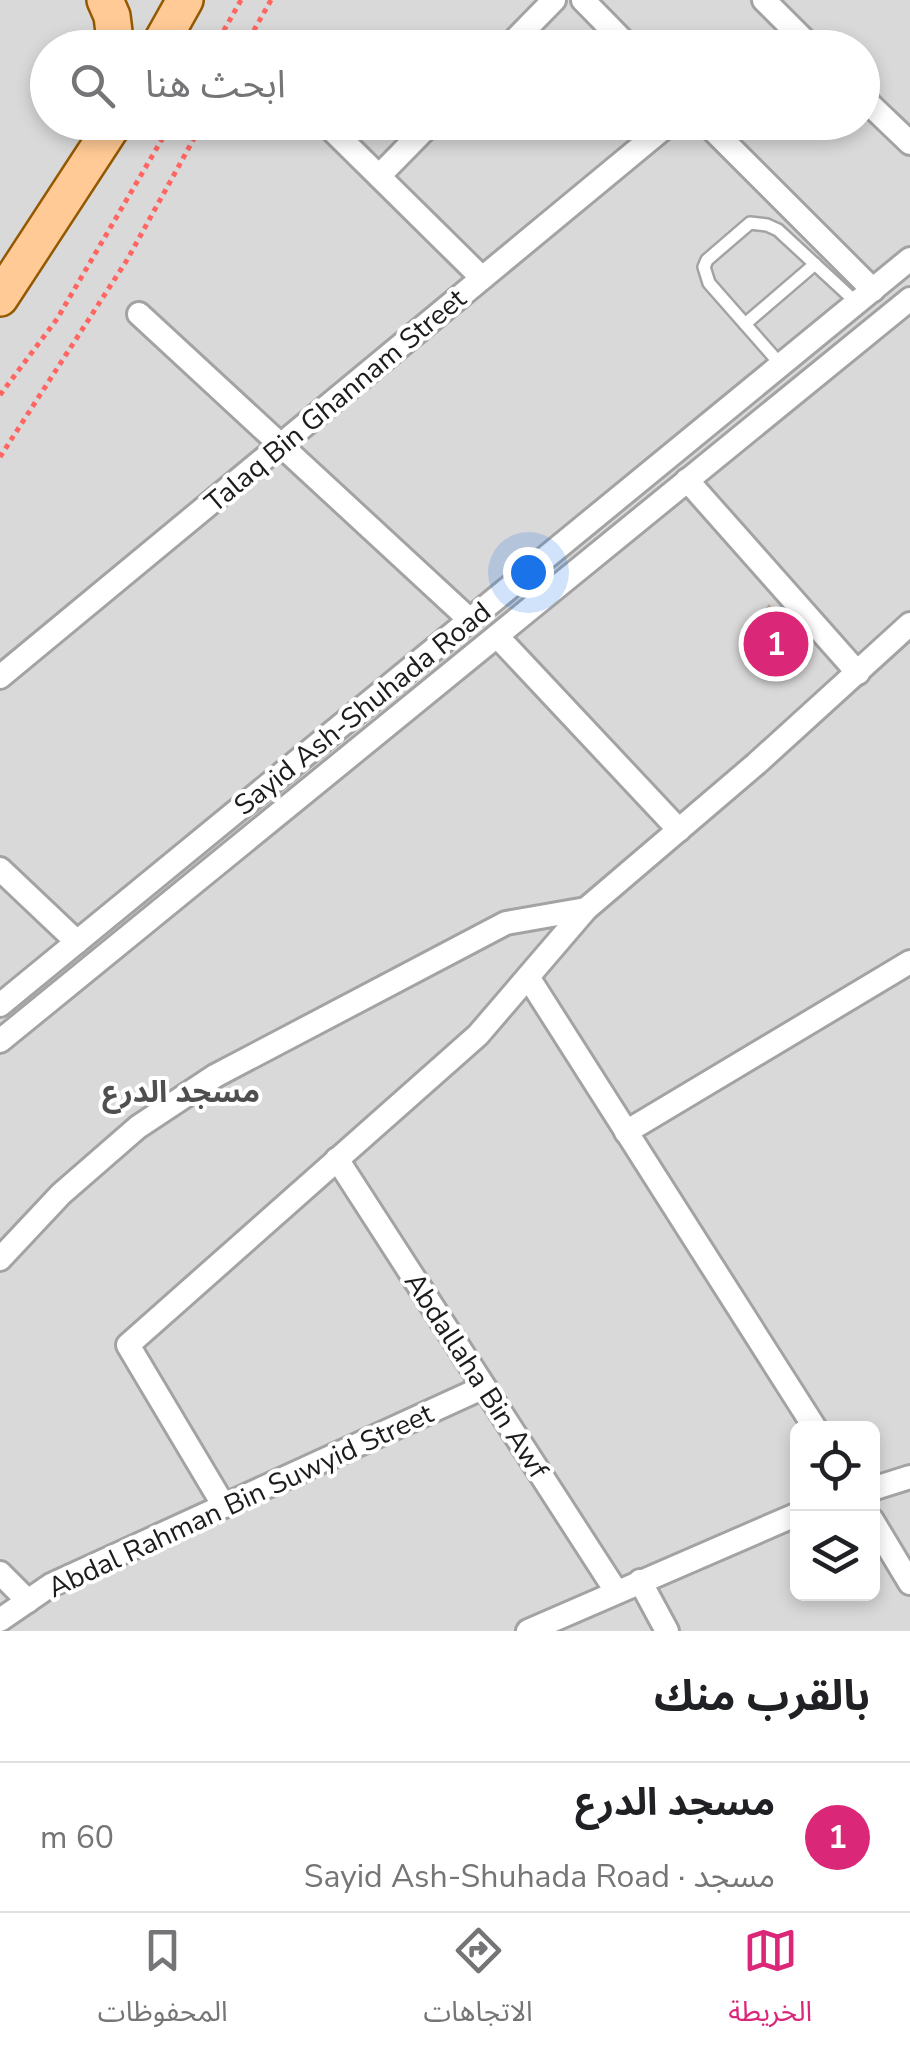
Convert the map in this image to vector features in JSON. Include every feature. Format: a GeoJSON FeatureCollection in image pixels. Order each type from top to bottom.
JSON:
{"type":"FeatureCollection","features":[{"type":"Feature","properties":{"kind":"main road"},"geometry":{"type":"LineString","coordinates":[[105,0],[114,30]]}},
{"type":"Feature","properties":{"kind":"main road"},"geometry":{"type":"LineString","coordinates":[[168,30],[185,0]]}},
{"type":"Feature","properties":{"kind":"main road"},"geometry":{"type":"LineString","coordinates":[[38,244],[88,140]]}},
{"type":"Feature","properties":{"kind":"main road"},"geometry":{"type":"LineString","coordinates":[[0,298],[104,140]]}},
{"type":"Feature","properties":{"kind":"street"},"geometry":{"type":"LineString","coordinates":[[525,30],[554,0]]}},
{"type":"Feature","properties":{"kind":"street"},"geometry":{"type":"LineString","coordinates":[[583,0],[612,30]]}},
{"type":"Feature","properties":{"kind":"street"},"geometry":{"type":"LineString","coordinates":[[764,0],[794,30]]}},
{"type":"Feature","properties":{"kind":"street"},"geometry":{"type":"LineString","coordinates":[[880,114],[910,143]]}},
{"type":"Feature","properties":{"kind":"street"},"geometry":{"type":"LineString","coordinates":[[342,140],[482,278]]}},
{"type":"Feature","properties":{"kind":"street"},"geometry":{"type":"LineString","coordinates":[[379,176],[414,140]]}},
{"type":"Feature","properties":{"kind":"street","name":"Talaq Bin Ghannam Street"},"geometry":{"type":"LineString","coordinates":[[0,676],[649,140]]}},
{"type":"Feature","properties":{"kind":"street"},"geometry":{"type":"LineString","coordinates":[[722,140],[865,296]]}},
{"type":"Feature","properties":{"kind":"street","name":"Sayid Ash-Shuhada Road"},"geometry":{"type":"LineString","coordinates":[[0,1005],[910,259]]}},
{"type":"Feature","properties":{"kind":"street","name":"Sayid Ash-Shuhada Road"},"geometry":{"type":"LineString","coordinates":[[0,1041],[910,299]]}},
{"type":"Feature","properties":{"kind":"street"},"geometry":{"type":"LineString","coordinates":[[139,314],[470,620]]}},
{"type":"Feature","properties":{"kind":"street"},"geometry":{"type":"LineString","coordinates":[[687,480],[858,673]]}},
{"type":"Feature","properties":{"kind":"street"},"geometry":{"type":"LineString","coordinates":[[224,1506],[128,1346],[478,1035],[586,909],[910,624]]}},
{"type":"Feature","properties":{"kind":"street"},"geometry":{"type":"LineString","coordinates":[[497,636],[679,830]]}},
{"type":"Feature","properties":{"kind":"street"},"geometry":{"type":"LineString","coordinates":[[0,869],[77,942]]}},
{"type":"Feature","properties":{"kind":"street"},"geometry":{"type":"LineString","coordinates":[[0,1260],[62,1194],[138,1127],[215,1076],[506,922],[586,909]]}},
{"type":"Feature","properties":{"kind":"street"},"geometry":{"type":"LineString","coordinates":[[626,1132],[910,962]]}},
{"type":"Feature","properties":{"kind":"street"},"geometry":{"type":"LineString","coordinates":[[528,977],[811,1421]]}},
{"type":"Feature","properties":{"kind":"street","name":"Abdallaha Bin Awf"},"geometry":{"type":"LineString","coordinates":[[337,1160],[616,1591]]}},
{"type":"Feature","properties":{"kind":"street","name":"Abdal Rahman Bin Suwyid Street"},"geometry":{"type":"LineString","coordinates":[[0,1620],[51,1585],[484,1386]]}},
{"type":"Feature","properties":{"kind":"street"},"geometry":{"type":"LineString","coordinates":[[880,1486],[910,1477]]}},
{"type":"Feature","properties":{"kind":"street"},"geometry":{"type":"LineString","coordinates":[[528,1631],[790,1517]]}},
{"type":"Feature","properties":{"kind":"street"},"geometry":{"type":"LineString","coordinates":[[880,1533],[910,1583]]}},
{"type":"Feature","properties":{"kind":"street"},"geometry":{"type":"LineString","coordinates":[[0,1573],[28,1601]]}},
{"type":"Feature","properties":{"kind":"street"},"geometry":{"type":"LineString","coordinates":[[640,1581],[667,1631]]}},
{"type":"Feature","properties":{"kind":"lane"},"geometry":{"type":"LineString","coordinates":[[781,365],[708,283],[704,267],[750,223],[767,224],[778,230],[815,264],[865,296]]}},
{"type":"Feature","properties":{"kind":"lane"},"geometry":{"type":"LineString","coordinates":[[745,324],[815,264]]}},
{"type":"Feature","properties":{"kind":"path"},"geometry":{"type":"LineString","coordinates":[[224,30],[242,0]]}},
{"type":"Feature","properties":{"kind":"path"},"geometry":{"type":"LineString","coordinates":[[254,30],[271,0]]}},
{"type":"Feature","properties":{"kind":"path"},"geometry":{"type":"LineString","coordinates":[[0,395],[56,319],[161,140]]}},
{"type":"Feature","properties":{"kind":"path"},"geometry":{"type":"LineString","coordinates":[[0,457],[126,260],[193,140]]}},
{"type":"Feature","properties":{"kind":"shaded area"},"geometry":{"type":"Polygon","coordinates":[[[0,0],[910,0],[910,1631],[0,1631],[0,0]]]}},
{"type":"Feature","properties":{"kind":"building"},"geometry":{"type":"Polygon","coordinates":[[[769,606],[809,650],[783,677],[743,639],[769,606]]]}},
{"type":"Feature","properties":{"kind":"place","name":"مسجد الدرع"},"geometry":{"type":"Point","coordinates":[776,644]}},
{"type":"Feature","properties":{"kind":"district","name":"مسجد الدرع"},"geometry":{"type":"Point","coordinates":[181,1092]}}]}
